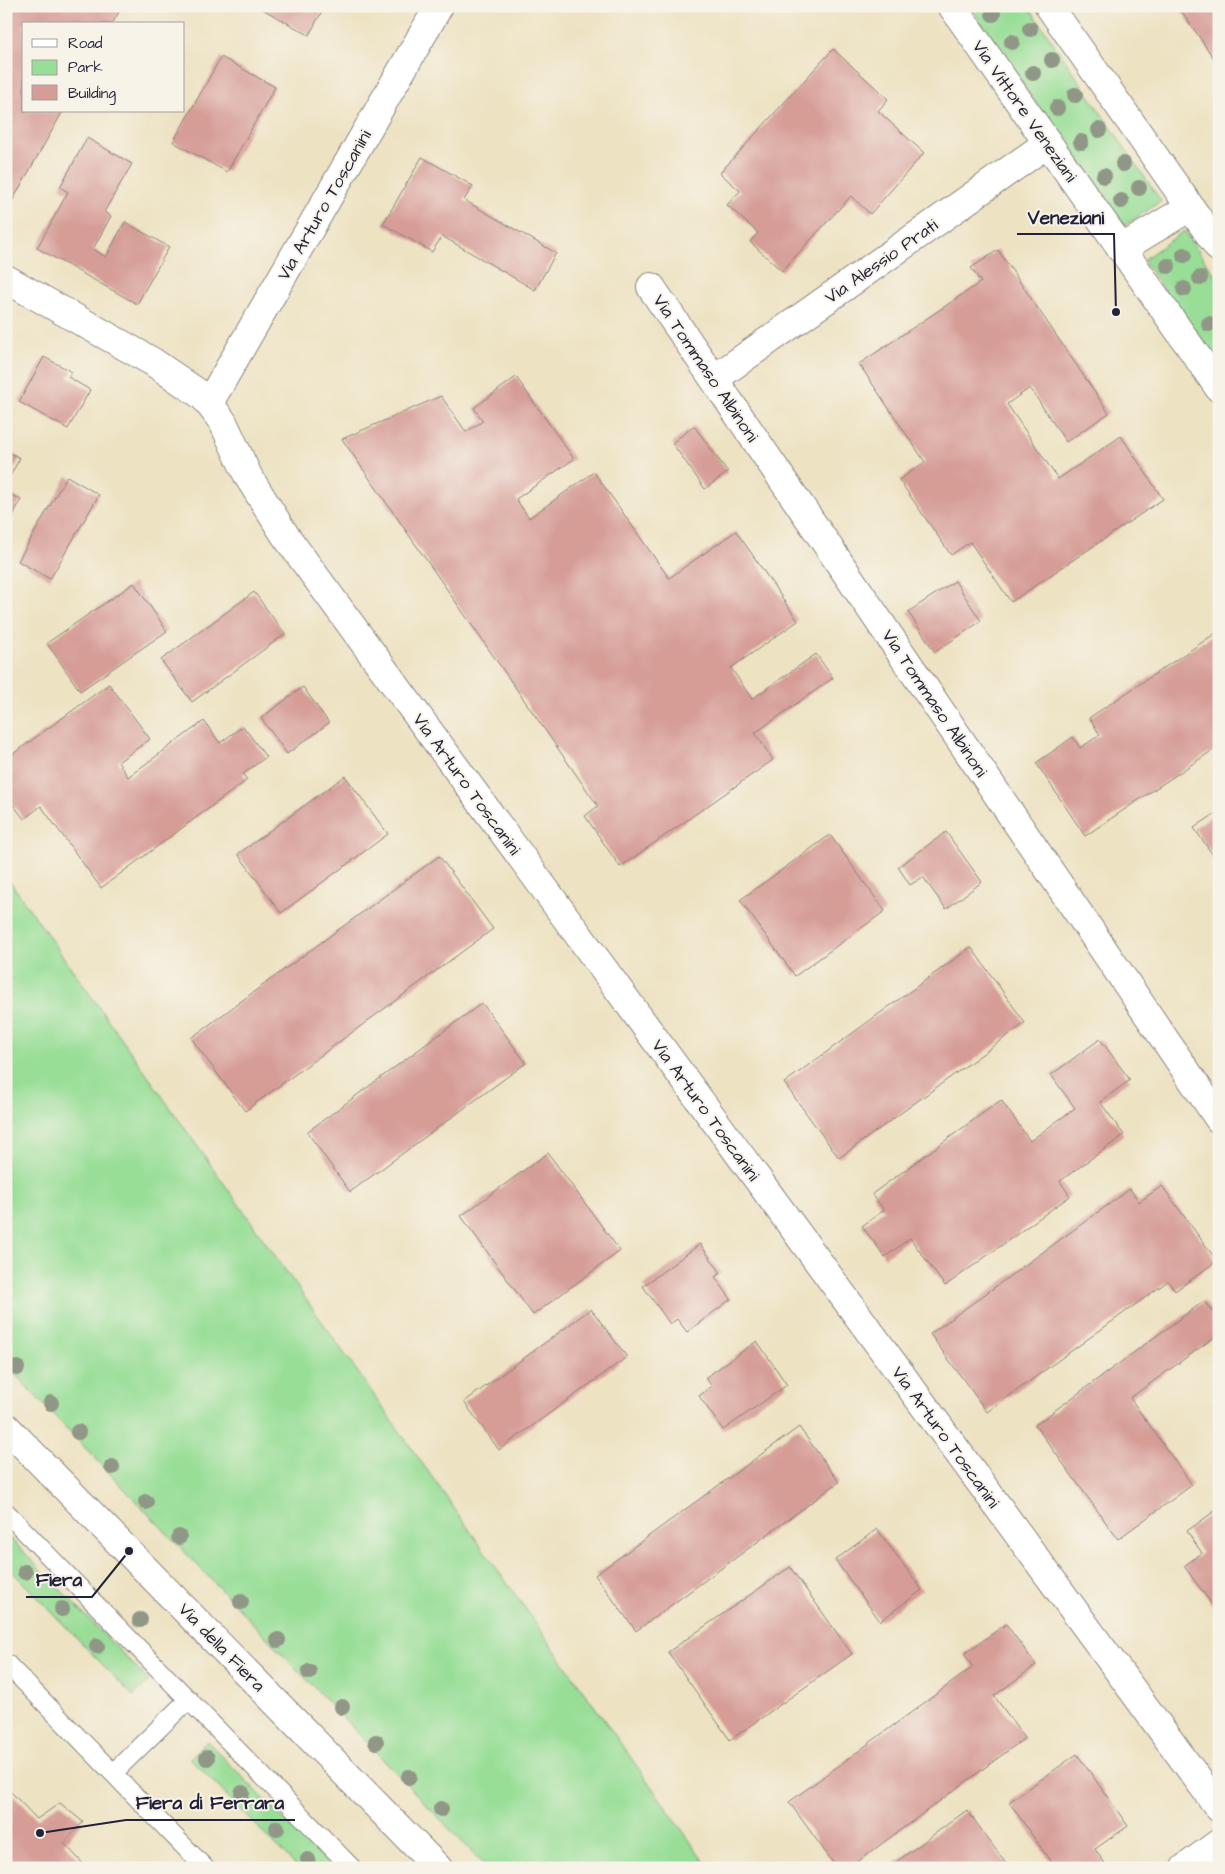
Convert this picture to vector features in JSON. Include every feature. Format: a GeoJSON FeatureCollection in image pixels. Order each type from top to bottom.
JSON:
{"type":"FeatureCollection","features":[{"type":"Feature","properties":{"kind":"street","name":"Via Arturo Toscanini"},"geometry":{"type":"LineString","coordinates":[[209,403],[439,6]]}},
{"type":"Feature","properties":{"kind":"street","name":"Via Vittore Veneziani"},"geometry":{"type":"LineString","coordinates":[[952,6],[1219,388]]}},
{"type":"Feature","properties":{"kind":"street"},"geometry":{"type":"LineString","coordinates":[[1049,6],[1219,248]]}},
{"type":"Feature","properties":{"kind":"street","name":"Via Alessio Prati"},"geometry":{"type":"LineString","coordinates":[[714,379],[1048,143]]}},
{"type":"Feature","properties":{"kind":"street"},"geometry":{"type":"LineString","coordinates":[[1121,249],[1190,207]]}},
{"type":"Feature","properties":{"kind":"street","name":"Via Arturo Toscanini"},"geometry":{"type":"LineString","coordinates":[[6,279],[153,362],[191,387],[209,403],[223,422],[256,492],[291,543],[1219,1808]]}},
{"type":"Feature","properties":{"kind":"street","name":"Via Tommaso Albinoni"},"geometry":{"type":"LineString","coordinates":[[650,287],[1219,1119]]}},
{"type":"Feature","properties":{"kind":"street","name":"Via della Fiera"},"geometry":{"type":"LineString","coordinates":[[6,1427],[438,1868]]}},
{"type":"Feature","properties":{"kind":"street"},"geometry":{"type":"LineString","coordinates":[[1185,1868],[1219,1843]]}},
{"type":"Feature","properties":{"kind":"lane"},"geometry":{"type":"LineString","coordinates":[[6,1512],[352,1868]]}},
{"type":"Feature","properties":{"kind":"lane"},"geometry":{"type":"LineString","coordinates":[[6,1663],[205,1868]]}},
{"type":"Feature","properties":{"kind":"lane"},"geometry":{"type":"LineString","coordinates":[[113,1773],[188,1699]]}},
{"type":"Feature","properties":{"kind":"green space"},"geometry":{"type":"Polygon","coordinates":[[[970,6],[1028,6],[1161,201],[1121,228],[970,6]]]}},
{"type":"Feature","properties":{"kind":"green space"},"geometry":{"type":"Polygon","coordinates":[[[1184,231],[1219,281],[1219,369],[1143,260],[1184,231]]]}},
{"type":"Feature","properties":{"kind":"green space"},"geometry":{"type":"Polygon","coordinates":[[[6,876],[709,1868],[487,1868],[6,1365],[6,876]]]}},
{"type":"Feature","properties":{"kind":"green space"},"geometry":{"type":"Polygon","coordinates":[[[6,1534],[149,1681],[133,1696],[6,1565],[6,1534]]]}},
{"type":"Feature","properties":{"kind":"green space"},"geometry":{"type":"Polygon","coordinates":[[[207,1741],[332,1868],[298,1868],[190,1758],[207,1741]]]}},
{"type":"Feature","properties":{"kind":"building"},"geometry":{"type":"Polygon","coordinates":[[[6,6],[122,6],[113,22],[22,22],[22,112],[62,112],[6,212],[6,6]]]}},
{"type":"Feature","properties":{"kind":"building"},"geometry":{"type":"Polygon","coordinates":[[[257,6],[325,6],[309,35],[257,6]]]}},
{"type":"Feature","properties":{"kind":"building"},"geometry":{"type":"Polygon","coordinates":[[[1178,6],[1219,6],[1219,66],[1178,6]]]}},
{"type":"Feature","properties":{"kind":"building"},"geometry":{"type":"Polygon","coordinates":[[[833,49],[888,99],[878,111],[924,153],[870,214],[851,196],[782,271],[750,242],[758,233],[727,205],[740,191],[720,173],[833,49]]]}},
{"type":"Feature","properties":{"kind":"building"},"geometry":{"type":"Polygon","coordinates":[[[221,57],[275,87],[227,172],[173,142],[221,57]]]}},
{"type":"Feature","properties":{"kind":"building"},"geometry":{"type":"Polygon","coordinates":[[[87,138],[132,164],[104,212],[111,216],[93,249],[106,257],[125,222],[169,247],[137,304],[37,248],[68,192],[60,187],[87,138]]]}},
{"type":"Feature","properties":{"kind":"building"},"geometry":{"type":"Polygon","coordinates":[[[422,157],[473,186],[464,200],[556,253],[535,290],[442,236],[432,252],[383,224],[422,157]]]}},
{"type":"Feature","properties":{"kind":"building"},"geometry":{"type":"Polygon","coordinates":[[[998,250],[1109,413],[1066,442],[1030,388],[1007,404],[1058,479],[1121,436],[1163,499],[1011,602],[970,542],[951,555],[899,480],[925,462],[859,364],[981,282],[971,268],[998,250]]]}},
{"type":"Feature","properties":{"kind":"building"},"geometry":{"type":"Polygon","coordinates":[[[44,357],[72,372],[68,377],[90,390],[68,429],[19,402],[44,357]]]}},
{"type":"Feature","properties":{"kind":"building"},"geometry":{"type":"Polygon","coordinates":[[[516,377],[574,459],[516,499],[529,518],[594,472],[669,578],[736,531],[798,621],[731,668],[752,699],[816,654],[833,678],[755,733],[773,760],[620,867],[585,816],[598,806],[342,439],[441,396],[466,432],[483,421],[474,408],[516,377]]]}},
{"type":"Feature","properties":{"kind":"building"},"geometry":{"type":"Polygon","coordinates":[[[694,426],[728,472],[705,489],[672,443],[694,426]]]}},
{"type":"Feature","properties":{"kind":"building"},"geometry":{"type":"Polygon","coordinates":[[[6,451],[20,458],[6,483],[6,451]]]}},
{"type":"Feature","properties":{"kind":"building"},"geometry":{"type":"Polygon","coordinates":[[[67,476],[99,495],[50,579],[18,561],[67,476]]]}},
{"type":"Feature","properties":{"kind":"building"},"geometry":{"type":"Polygon","coordinates":[[[6,492],[21,500],[6,527],[6,492]]]}},
{"type":"Feature","properties":{"kind":"building"},"geometry":{"type":"Polygon","coordinates":[[[955,581],[981,621],[935,652],[908,612],[955,581]]]}},
{"type":"Feature","properties":{"kind":"building"},"geometry":{"type":"Polygon","coordinates":[[[134,583],[167,631],[80,691],[47,643],[134,583]]]}},
{"type":"Feature","properties":{"kind":"building"},"geometry":{"type":"Polygon","coordinates":[[[254,592],[285,634],[192,702],[161,660],[254,592]]]}},
{"type":"Feature","properties":{"kind":"building"},"geometry":{"type":"Polygon","coordinates":[[[1219,631],[1219,746],[1085,836],[1036,763],[1073,737],[1080,748],[1100,735],[1089,718],[1219,631]]]}},
{"type":"Feature","properties":{"kind":"building"},"geometry":{"type":"Polygon","coordinates":[[[109,684],[150,739],[118,762],[128,777],[204,721],[220,743],[243,726],[266,757],[243,774],[247,780],[101,888],[41,806],[24,819],[6,795],[6,765],[9,763],[6,759],[109,684]]]}},
{"type":"Feature","properties":{"kind":"building"},"geometry":{"type":"Polygon","coordinates":[[[303,687],[329,723],[287,754],[261,718],[303,687]]]}},
{"type":"Feature","properties":{"kind":"building"},"geometry":{"type":"Polygon","coordinates":[[[345,776],[388,834],[281,913],[238,854],[345,776]]]}},
{"type":"Feature","properties":{"kind":"building"},"geometry":{"type":"Polygon","coordinates":[[[1219,811],[1219,864],[1194,828],[1219,811]]]}},
{"type":"Feature","properties":{"kind":"building"},"geometry":{"type":"Polygon","coordinates":[[[946,832],[982,882],[946,909],[923,877],[910,885],[898,867],[946,832]]]}},
{"type":"Feature","properties":{"kind":"building"},"geometry":{"type":"Polygon","coordinates":[[[830,835],[885,911],[795,976],[740,900],[830,835]]]}},
{"type":"Feature","properties":{"kind":"building"},"geometry":{"type":"Polygon","coordinates":[[[439,856],[493,929],[245,1111],[191,1038],[439,856]]]}},
{"type":"Feature","properties":{"kind":"building"},"geometry":{"type":"Polygon","coordinates":[[[971,947],[1025,1023],[839,1158],[784,1083],[971,947]]]}},
{"type":"Feature","properties":{"kind":"building"},"geometry":{"type":"Polygon","coordinates":[[[482,1003],[526,1063],[350,1192],[307,1132],[482,1003]]]}},
{"type":"Feature","properties":{"kind":"building"},"geometry":{"type":"Polygon","coordinates":[[[1100,1039],[1130,1080],[1100,1102],[1124,1135],[1060,1181],[1070,1196],[945,1286],[910,1238],[885,1257],[862,1226],[884,1210],[872,1194],[1001,1100],[1030,1141],[1075,1108],[1051,1075],[1100,1039]]]}},
{"type":"Feature","properties":{"kind":"building"},"geometry":{"type":"Polygon","coordinates":[[[548,1153],[620,1251],[533,1315],[461,1216],[548,1153]]]}},
{"type":"Feature","properties":{"kind":"building"},"geometry":{"type":"Polygon","coordinates":[[[1162,1186],[1217,1261],[1175,1291],[1168,1281],[987,1412],[930,1334],[1130,1189],[1139,1202],[1162,1186]]]}},
{"type":"Feature","properties":{"kind":"building"},"geometry":{"type":"Polygon","coordinates":[[[700,1244],[721,1273],[715,1277],[731,1299],[687,1332],[677,1319],[670,1324],[643,1286],[700,1244]]]}},
{"type":"Feature","properties":{"kind":"building"},"geometry":{"type":"Polygon","coordinates":[[[1204,1301],[1219,1320],[1219,1334],[1130,1398],[1192,1485],[1118,1539],[1035,1425],[1204,1301]]]}},
{"type":"Feature","properties":{"kind":"building"},"geometry":{"type":"Polygon","coordinates":[[[591,1309],[627,1357],[499,1450],[464,1402],[591,1309]]]}},
{"type":"Feature","properties":{"kind":"building"},"geometry":{"type":"Polygon","coordinates":[[[757,1341],[787,1385],[723,1430],[699,1396],[712,1386],[705,1378],[757,1341]]]}},
{"type":"Feature","properties":{"kind":"building"},"geometry":{"type":"Polygon","coordinates":[[[799,1427],[839,1482],[636,1631],[595,1575],[799,1427]]]}},
{"type":"Feature","properties":{"kind":"building"},"geometry":{"type":"Polygon","coordinates":[[[1219,1508],[1219,1614],[1184,1566],[1202,1553],[1187,1531],[1219,1508]]]}},
{"type":"Feature","properties":{"kind":"building"},"geometry":{"type":"Polygon","coordinates":[[[877,1529],[922,1590],[880,1621],[835,1560],[877,1529]]]}},
{"type":"Feature","properties":{"kind":"building"},"geometry":{"type":"Polygon","coordinates":[[[790,1567],[852,1654],[730,1740],[668,1652],[790,1567]]]}},
{"type":"Feature","properties":{"kind":"building"},"geometry":{"type":"Polygon","coordinates":[[[1006,1624],[1036,1665],[994,1696],[1025,1738],[849,1868],[837,1868],[789,1802],[973,1667],[964,1654],[1006,1624]]]}},
{"type":"Feature","properties":{"kind":"building"},"geometry":{"type":"Polygon","coordinates":[[[1077,1754],[1128,1826],[1095,1849],[1106,1865],[1102,1868],[1055,1868],[1009,1802],[1077,1754]]]}},
{"type":"Feature","properties":{"kind":"building"},"geometry":{"type":"Polygon","coordinates":[[[6,1787],[37,1819],[60,1803],[83,1822],[64,1843],[87,1868],[6,1868],[6,1787]]]}},
{"type":"Feature","properties":{"kind":"building"},"geometry":{"type":"Polygon","coordinates":[[[967,1810],[1009,1868],[888,1868],[967,1810]]]}},
{"type":"Feature","properties":{"kind":"place","name":"Veneziani"},"geometry":{"type":"Point","coordinates":[1116,312]}},
{"type":"Feature","properties":{"kind":"place","name":"Fiera"},"geometry":{"type":"Point","coordinates":[129,1551]}},
{"type":"Feature","properties":{"kind":"place","name":"Fiera di Ferrara"},"geometry":{"type":"Point","coordinates":[40,1833]}}]}
